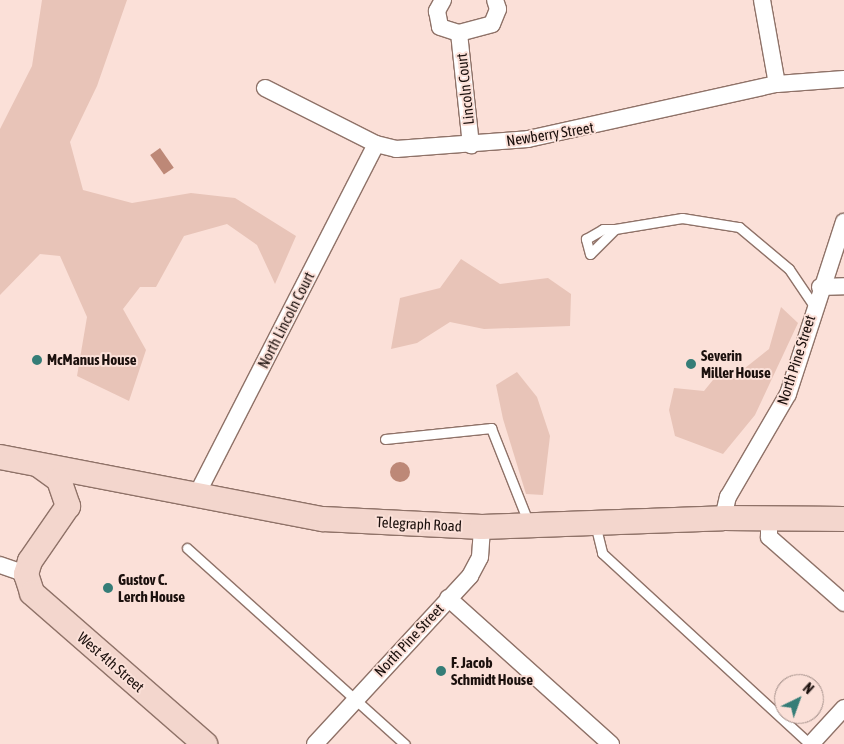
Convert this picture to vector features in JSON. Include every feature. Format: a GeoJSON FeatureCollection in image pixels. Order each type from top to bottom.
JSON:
{"type":"FeatureCollection","features":[{"type":"Feature","properties":{"kind":"street","name":"Lincoln Court"},"geometry":{"type":"LineString","coordinates":[[443,0],[437,11],[440,27],[459,33],[492,24],[498,9],[495,0]]}},
{"type":"Feature","properties":{"kind":"street"},"geometry":{"type":"LineString","coordinates":[[762,0],[777,84]]}},
{"type":"Feature","properties":{"kind":"street","name":"Lincoln Court"},"geometry":{"type":"LineString","coordinates":[[459,33],[471,145]]}},
{"type":"Feature","properties":{"kind":"street","name":"Newberry Street"},"geometry":{"type":"LineString","coordinates":[[264,88],[376,144],[396,149],[471,145],[582,130],[777,84],[844,79]]}},
{"type":"Feature","properties":{"kind":"street","name":"North Lincoln Court"},"geometry":{"type":"LineString","coordinates":[[196,496],[376,144]]}},
{"type":"Feature","properties":{"kind":"street","name":"North Pine Street"},"geometry":{"type":"LineString","coordinates":[[722,518],[728,497],[788,394],[820,287],[844,222]]}},
{"type":"Feature","properties":{"kind":"street"},"geometry":{"type":"LineString","coordinates":[[820,287],[844,286]]}},
{"type":"Feature","properties":{"kind":"street","name":"Telegraph Road"},"geometry":{"type":"LineString","coordinates":[[0,457],[323,519],[482,527],[594,521],[722,518],[769,520],[844,519]]}},
{"type":"Feature","properties":{"kind":"street"},"geometry":{"type":"LineString","coordinates":[[38,465],[59,480],[68,506]]}},
{"type":"Feature","properties":{"kind":"street"},"geometry":{"type":"LineString","coordinates":[[0,565],[26,574],[37,548],[58,525],[68,506],[105,478]]}},
{"type":"Feature","properties":{"kind":"street"},"geometry":{"type":"LineString","coordinates":[[769,520],[769,537],[844,603]]}},
{"type":"Feature","properties":{"kind":"street","name":"North Pine Street"},"geometry":{"type":"LineString","coordinates":[[315,744],[470,576],[480,557],[482,527]]}},
{"type":"Feature","properties":{"kind":"street","name":"West 4th Street"},"geometry":{"type":"LineString","coordinates":[[26,574],[32,593],[205,744]]}},
{"type":"Feature","properties":{"kind":"street"},"geometry":{"type":"LineString","coordinates":[[448,598],[611,744]]}},
{"type":"Feature","properties":{"kind":"street"},"geometry":{"type":"LineString","coordinates":[[811,744],[844,708]]}},
{"type":"Feature","properties":{"kind":"lane"},"geometry":{"type":"LineString","coordinates":[[615,229],[682,218],[739,228],[789,269],[814,306]]}},
{"type":"Feature","properties":{"kind":"lane"},"geometry":{"type":"LineString","coordinates":[[385,439],[491,428],[529,525]]}},
{"type":"Feature","properties":{"kind":"lane"},"geometry":{"type":"LineString","coordinates":[[594,521],[602,553],[811,744]]}},
{"type":"Feature","properties":{"kind":"lane"},"geometry":{"type":"LineString","coordinates":[[187,548],[405,744]]}},
{"type":"Feature","properties":{"kind":"shaded area"},"geometry":{"type":"Polygon","coordinates":[[[42,0],[127,0],[97,86],[70,142],[83,190],[132,203],[191,193],[235,198],[296,236],[275,284],[257,245],[227,224],[184,236],[156,287],[140,287],[123,309],[146,350],[129,401],[77,376],[87,317],[60,256],[40,254],[0,295],[0,129],[32,66],[42,0]]]}},
{"type":"Feature","properties":{"kind":"shaded area"},"geometry":{"type":"Polygon","coordinates":[[[160,148],[174,168],[164,175],[150,155],[160,148]]]}},
{"type":"Feature","properties":{"kind":"shaded area"},"geometry":{"type":"Polygon","coordinates":[[[461,259],[500,284],[548,278],[571,294],[570,326],[484,329],[450,322],[417,343],[391,349],[400,298],[440,288],[461,259]]]}},
{"type":"Feature","properties":{"kind":"shaded area"},"geometry":{"type":"Polygon","coordinates":[[[781,307],[798,323],[755,415],[723,454],[675,436],[669,410],[674,388],[704,391],[721,370],[745,368],[769,349],[781,307]]]}},
{"type":"Feature","properties":{"kind":"shaded area"},"geometry":{"type":"Polygon","coordinates":[[[517,372],[537,397],[550,436],[543,495],[526,494],[503,419],[496,385],[517,372]]]}},
{"type":"Feature","properties":{"kind":"shaded area"},"geometry":{"type":"Polygon","coordinates":[[[400,462],[407,465],[410,472],[407,479],[400,482],[393,479],[390,472],[393,465],[400,462]]]}},
{"type":"Feature","properties":{"kind":"place","name":"McManus House"},"geometry":{"type":"Point","coordinates":[37,360]}},
{"type":"Feature","properties":{"kind":"place","name":"Severin Miller House"},"geometry":{"type":"Point","coordinates":[691,364]}},
{"type":"Feature","properties":{"kind":"place","name":"Gustov C. Lerch House"},"geometry":{"type":"Point","coordinates":[108,588]}},
{"type":"Feature","properties":{"kind":"place","name":"F. Jacob Schmidt House"},"geometry":{"type":"Point","coordinates":[441,671]}}]}
